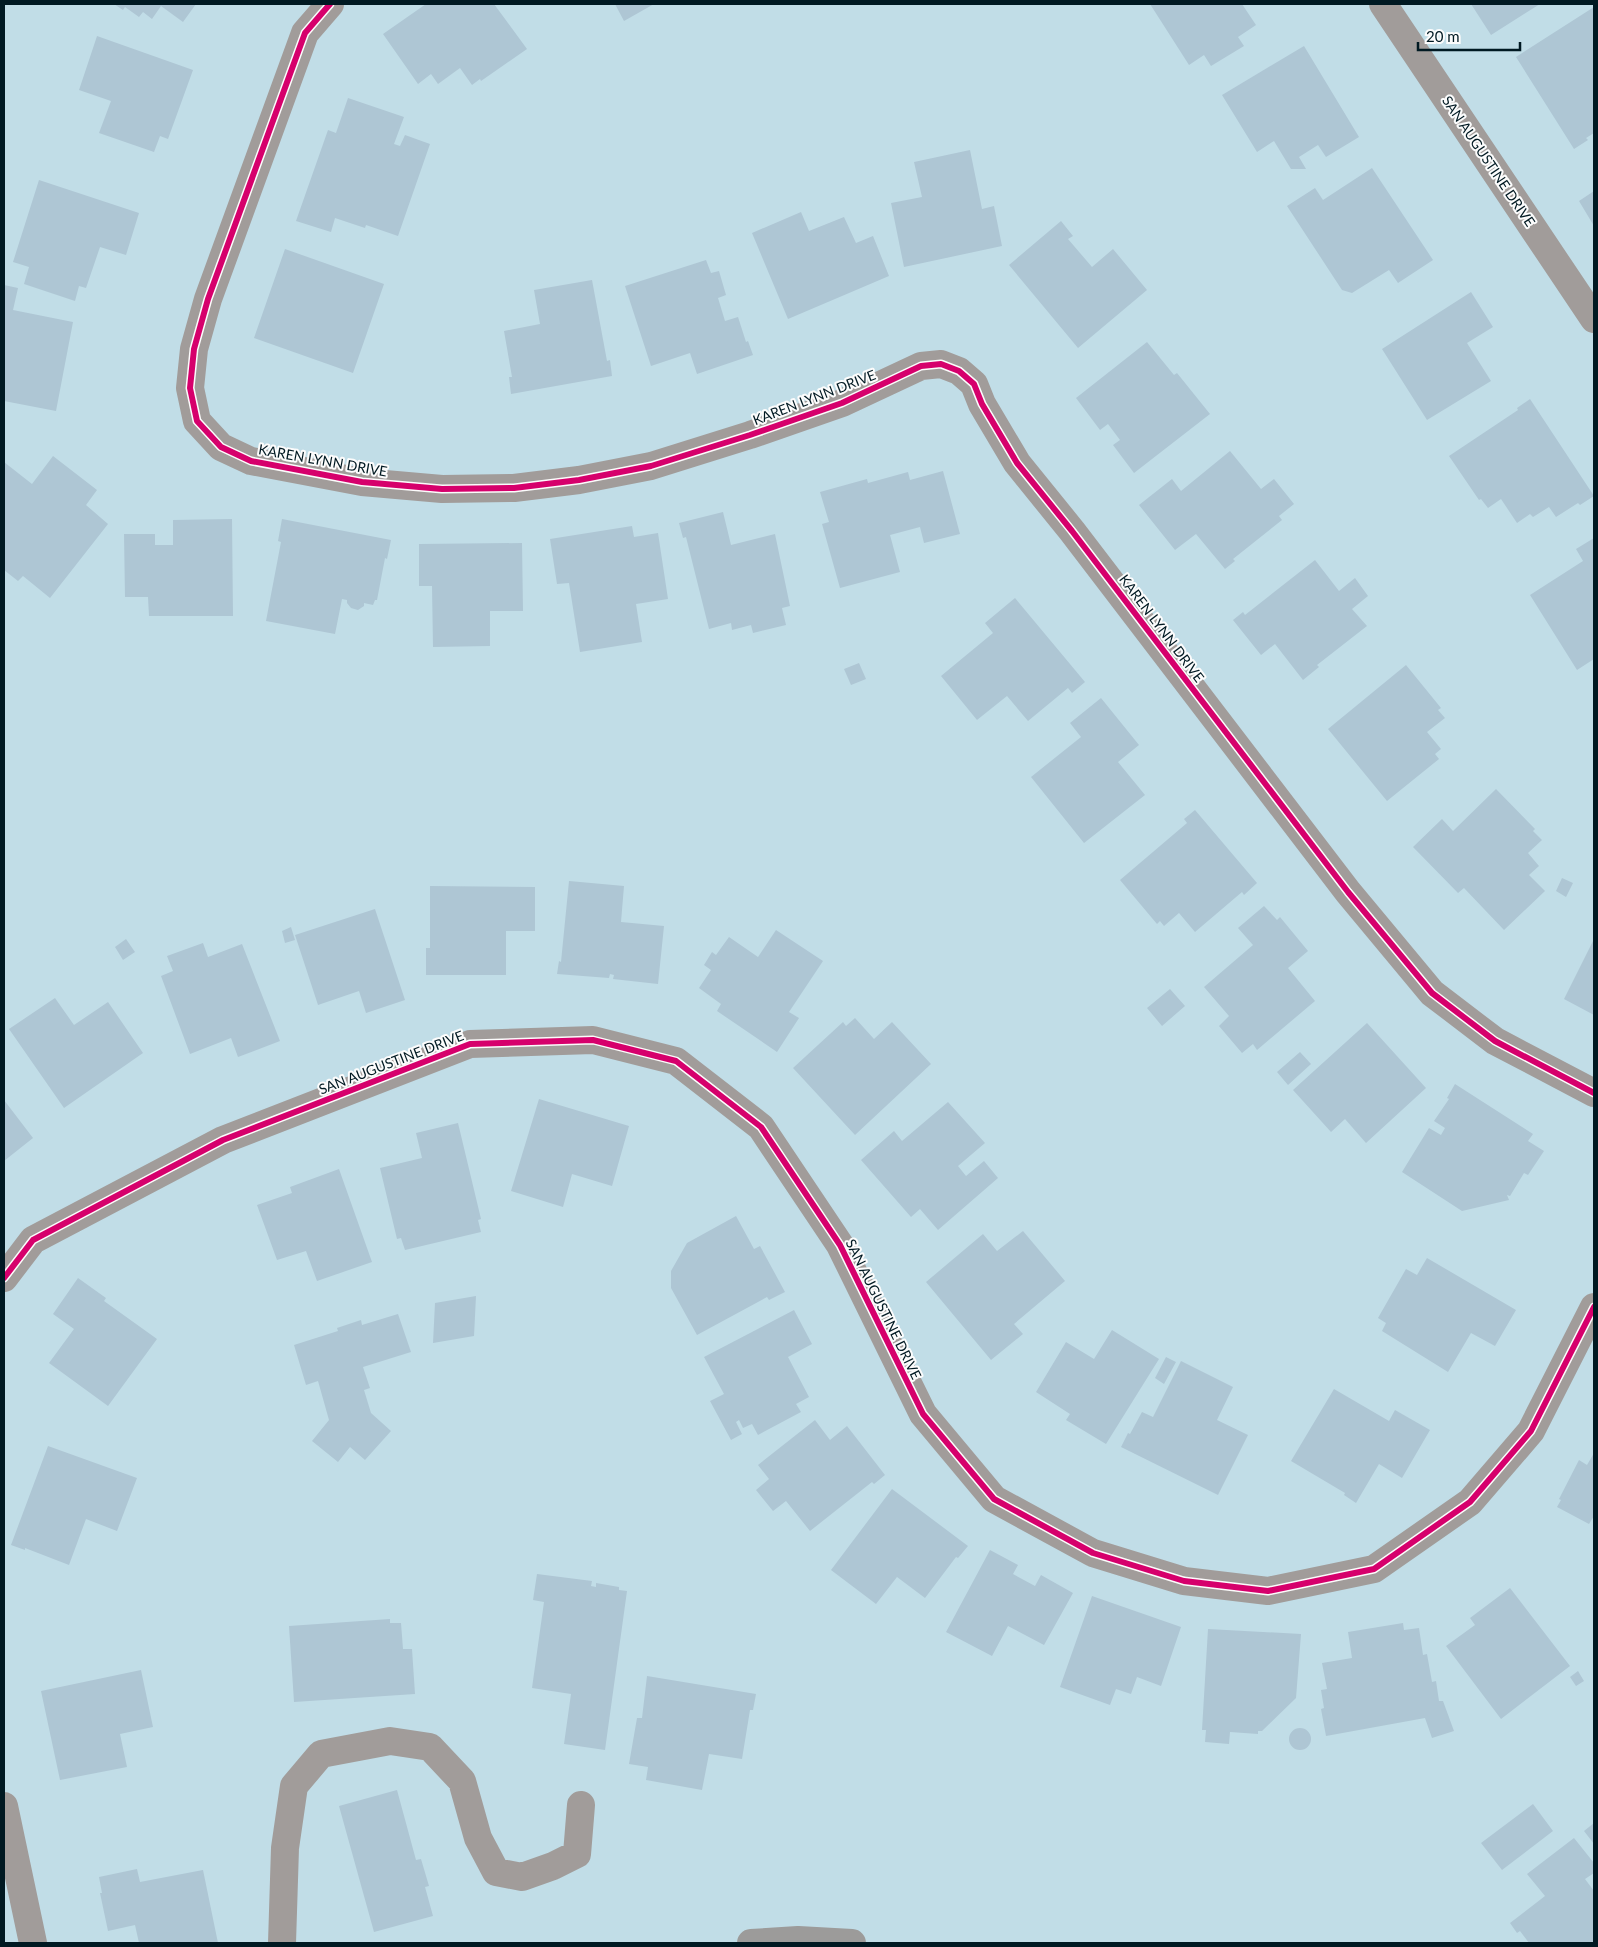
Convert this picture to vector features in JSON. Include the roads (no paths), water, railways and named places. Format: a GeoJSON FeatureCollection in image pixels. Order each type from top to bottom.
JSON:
{"type":"FeatureCollection","features":[{"type":"Feature","properties":{"kind":"street","name":"KAREN LYNN DRIVE"},"geometry":{"type":"LineString","coordinates":[[330,4],[305,34],[208,298],[194,349],[190,388],[197,421],[220,447],[252,461],[362,482],[442,489],[514,488],[580,480],[651,466],[750,435],[842,403],[921,366],[941,364],[959,371],[974,384],[982,404],[1017,463],[1072,531],[1348,892],[1432,992],[1495,1041],[1594,1093]]}},
{"type":"Feature","properties":{"kind":"street","name":"SAN AUGUSTINE DRIVE"},"geometry":{"type":"LineString","coordinates":[[1383,4],[1594,319]]}},
{"type":"Feature","properties":{"kind":"street","name":"SAN AUGUSTINE DRIVE"},"geometry":{"type":"LineString","coordinates":[[4,1278],[33,1240],[223,1140],[470,1044],[593,1040],[676,1061],[761,1127],[840,1245],[923,1414],[994,1499],[1094,1553],[1184,1581],[1268,1591],[1374,1569],[1470,1502],[1531,1431],[1594,1307]]}},
{"type":"Feature","properties":{"kind":"street"},"geometry":{"type":"LineString","coordinates":[[282,1943],[285,1848],[294,1786],[321,1754],[390,1741],[430,1747],[462,1781],[478,1838],[496,1872],[505,1874],[522,1877],[553,1866],[577,1854],[580,1805]]}},
{"type":"Feature","properties":{"kind":"street"},"geometry":{"type":"LineString","coordinates":[[4,1806],[33,1943]]}},
{"type":"Feature","properties":{"kind":"street"},"geometry":{"type":"LineString","coordinates":[[751,1943],[798,1940],[852,1943]]}}]}
